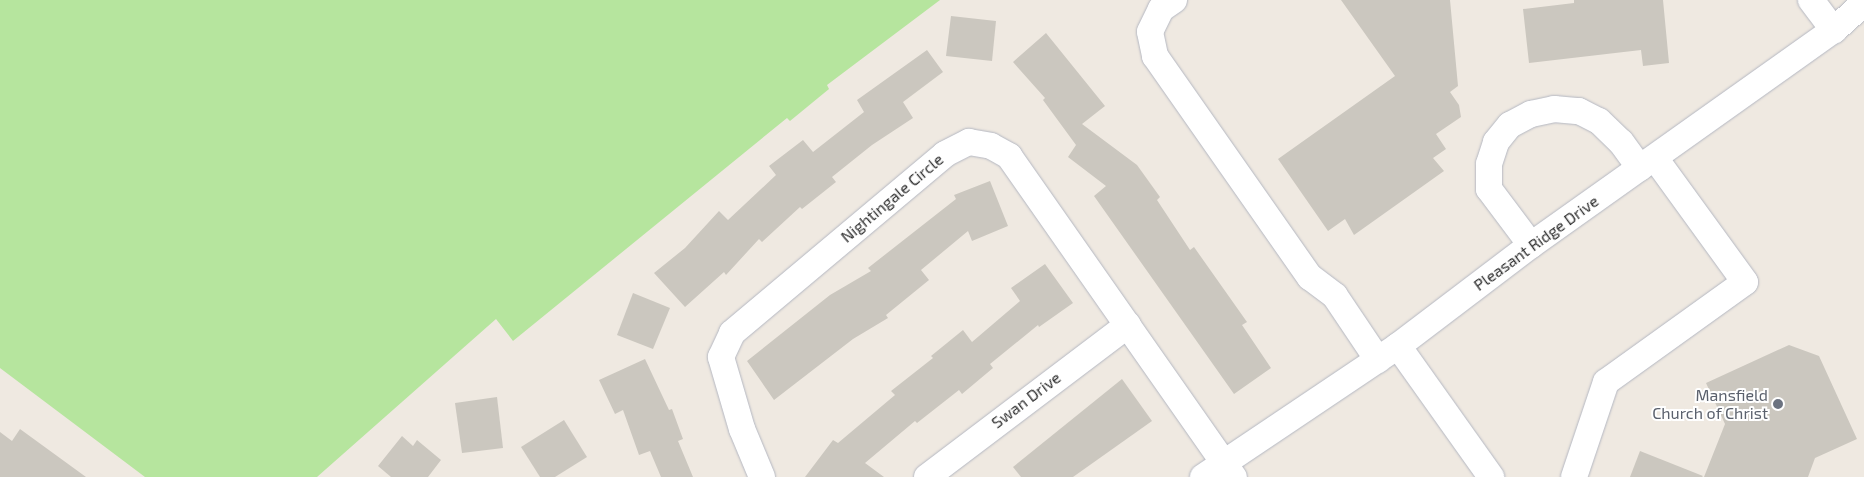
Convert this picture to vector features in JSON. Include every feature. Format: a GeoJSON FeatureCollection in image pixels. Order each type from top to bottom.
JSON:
{"type":"FeatureCollection","features":[{"type":"Feature","properties":{"kind":"street"},"geometry":{"type":"LineString","coordinates":[[1174,0],[1161,9],[1150,32],[1155,56],[1310,277],[1335,296],[1388,353],[1491,477]]}},
{"type":"Feature","properties":{"kind":"street"},"geometry":{"type":"LineString","coordinates":[[1811,0],[1834,30]]}},
{"type":"Feature","properties":{"kind":"street","name":"Pleasant Ridge Drive"},"geometry":{"type":"LineString","coordinates":[[1220,472],[1388,353],[1531,245],[1834,30],[1864,3]]}},
{"type":"Feature","properties":{"kind":"street"},"geometry":{"type":"LineString","coordinates":[[1531,245],[1489,189],[1489,164],[1496,142],[1510,125],[1531,114],[1554,109],[1579,111],[1599,121],[1647,163],[1745,282],[1606,382],[1574,477]]}},
{"type":"Feature","properties":{"kind":"street","name":"Nightingale Circle"},"geometry":{"type":"LineString","coordinates":[[762,477],[742,428],[721,357],[732,333],[945,154],[969,142],[991,146],[1009,156],[1128,325],[1220,472]]}},
{"type":"Feature","properties":{"kind":"street","name":"Swan Drive"},"geometry":{"type":"LineString","coordinates":[[927,477],[1128,325]]}},
{"type":"Feature","properties":{"kind":"green space"},"geometry":{"type":"Polygon","coordinates":[[[0,0],[940,0],[827,85],[829,89],[790,121],[787,118],[513,341],[496,319],[317,477],[145,477],[0,368],[0,0]]]}},
{"type":"Feature","properties":{"kind":"building"},"geometry":{"type":"Polygon","coordinates":[[[1341,0],[1450,0],[1458,86],[1450,92],[1459,105],[1461,117],[1436,134],[1446,149],[1433,158],[1444,171],[1354,235],[1345,219],[1328,231],[1278,159],[1395,76],[1341,0]]]}},
{"type":"Feature","properties":{"kind":"building"},"geometry":{"type":"Polygon","coordinates":[[[1574,0],[1663,0],[1669,63],[1643,66],[1641,50],[1529,63],[1523,9],[1574,3],[1574,0]]]}},
{"type":"Feature","properties":{"kind":"building"},"geometry":{"type":"Polygon","coordinates":[[[951,16],[996,21],[992,61],[946,56],[951,16]]]}},
{"type":"Feature","properties":{"kind":"building"},"geometry":{"type":"Polygon","coordinates":[[[1046,33],[1105,106],[1082,124],[1137,165],[1160,197],[1157,200],[1190,250],[1194,247],[1247,322],[1242,325],[1271,368],[1234,394],[1094,196],[1106,186],[1068,157],[1076,145],[1043,100],[1045,98],[1013,62],[1046,33]]]}},
{"type":"Feature","properties":{"kind":"building"},"geometry":{"type":"Polygon","coordinates":[[[927,50],[943,72],[903,102],[913,118],[872,145],[832,177],[836,182],[802,209],[800,207],[762,242],[759,239],[726,275],[724,272],[685,307],[654,273],[685,248],[719,211],[728,220],[776,175],[769,166],[803,140],[813,152],[864,112],[857,100],[927,50]]]}},
{"type":"Feature","properties":{"kind":"building"},"geometry":{"type":"Polygon","coordinates":[[[990,181],[1008,226],[972,241],[968,231],[921,270],[929,280],[886,315],[888,318],[853,339],[774,400],[747,361],[830,295],[871,271],[868,268],[956,199],[954,195],[990,181]]]}},
{"type":"Feature","properties":{"kind":"building"},"geometry":{"type":"Polygon","coordinates":[[[1045,264],[1073,303],[1039,327],[1038,325],[990,364],[993,368],[962,394],[959,390],[917,423],[915,421],[865,463],[884,477],[805,477],[833,440],[838,443],[895,395],[891,391],[933,358],[931,356],[963,330],[972,342],[1020,301],[1011,288],[1045,264]]]}},
{"type":"Feature","properties":{"kind":"building"},"geometry":{"type":"Polygon","coordinates":[[[633,293],[670,308],[653,349],[617,335],[633,293]]]}},
{"type":"Feature","properties":{"kind":"building","name":"Mansfield Church of Christ"},"geometry":{"type":"Polygon","coordinates":[[[1789,345],[1819,356],[1857,439],[1815,458],[1808,477],[1704,477],[1725,424],[1706,383],[1789,345]]]}},
{"type":"Feature","properties":{"kind":"building"},"geometry":{"type":"Polygon","coordinates":[[[645,359],[669,410],[672,409],[683,439],[678,441],[693,477],[661,477],[650,451],[639,455],[623,410],[615,414],[599,380],[645,359]]]}},
{"type":"Feature","properties":{"kind":"building"},"geometry":{"type":"Polygon","coordinates":[[[1122,379],[1152,421],[1073,477],[1021,477],[1013,467],[1122,379]]]}},
{"type":"Feature","properties":{"kind":"building"},"geometry":{"type":"Polygon","coordinates":[[[497,397],[503,448],[462,453],[455,403],[497,397]]]}},
{"type":"Feature","properties":{"kind":"building"},"geometry":{"type":"Polygon","coordinates":[[[564,420],[587,457],[555,477],[540,477],[521,447],[564,420]]]}},
{"type":"Feature","properties":{"kind":"building"},"geometry":{"type":"Polygon","coordinates":[[[20,429],[86,477],[0,477],[0,432],[12,441],[20,429]]]}},
{"type":"Feature","properties":{"kind":"building"},"geometry":{"type":"Polygon","coordinates":[[[402,436],[413,446],[417,440],[441,460],[428,477],[391,477],[378,466],[402,436]]]}},
{"type":"Feature","properties":{"kind":"building"},"geometry":{"type":"Polygon","coordinates":[[[1640,451],[1703,476],[1630,477],[1640,451]]]}},
{"type":"Feature","properties":{"kind":"place","name":"Mansfield Church of Christ"},"geometry":{"type":"Point","coordinates":[1778,404]}}]}
